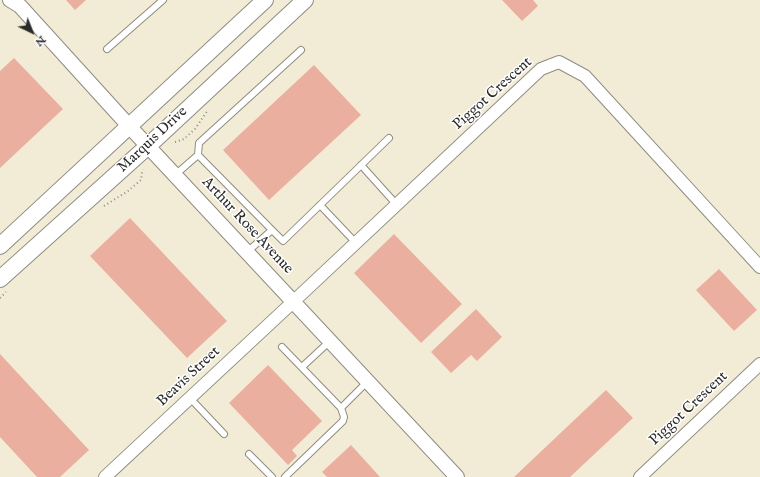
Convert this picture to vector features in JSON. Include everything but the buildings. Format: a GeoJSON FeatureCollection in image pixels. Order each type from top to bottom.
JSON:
{"type":"FeatureCollection","features":[{"type":"Feature","properties":{"kind":"main road","name":"Marquis Drive"},"geometry":{"type":"LineString","coordinates":[[0,246],[265,0]]}},
{"type":"Feature","properties":{"kind":"main road","name":"Marquis Drive"},"geometry":{"type":"LineString","coordinates":[[0,279],[148,146],[305,0]]}},
{"type":"Feature","properties":{"kind":"street","name":"Arthur Rose Avenue"},"geometry":{"type":"LineString","coordinates":[[10,0],[20,6],[129,126],[458,477]]}},
{"type":"Feature","properties":{"kind":"street","name":"Piggot Crescent"},"geometry":{"type":"LineString","coordinates":[[294,301],[541,69],[559,62],[585,76],[760,267]]}},
{"type":"Feature","properties":{"kind":"street","name":"Beavis Street"},"geometry":{"type":"LineString","coordinates":[[105,477],[294,301]]}},
{"type":"Feature","properties":{"kind":"street","name":"Piggot Crescent"},"geometry":{"type":"LineString","coordinates":[[640,477],[760,364]]}},
{"type":"Feature","properties":{"kind":"lane"},"geometry":{"type":"LineString","coordinates":[[108,49],[163,0]]}},
{"type":"Feature","properties":{"kind":"lane"},"geometry":{"type":"LineString","coordinates":[[175,175],[198,155],[199,143],[301,50]]}},
{"type":"Feature","properties":{"kind":"lane"},"geometry":{"type":"LineString","coordinates":[[198,155],[283,241],[389,138]]}},
{"type":"Feature","properties":{"kind":"lane"},"geometry":{"type":"LineString","coordinates":[[361,165],[397,204]]}},
{"type":"Feature","properties":{"kind":"lane"},"geometry":{"type":"LineString","coordinates":[[320,205],[356,243]]}},
{"type":"Feature","properties":{"kind":"lane"},"geometry":{"type":"LineString","coordinates":[[247,252],[272,230]]}},
{"type":"Feature","properties":{"kind":"lane"},"geometry":{"type":"LineString","coordinates":[[302,367],[330,341]]}},
{"type":"Feature","properties":{"kind":"lane"},"geometry":{"type":"LineString","coordinates":[[282,347],[341,408],[344,417],[343,421],[285,477]]}},
{"type":"Feature","properties":{"kind":"lane"},"geometry":{"type":"LineString","coordinates":[[341,408],[368,381]]}},
{"type":"Feature","properties":{"kind":"lane"},"geometry":{"type":"LineString","coordinates":[[190,398],[224,434]]}},
{"type":"Feature","properties":{"kind":"lane"},"geometry":{"type":"LineString","coordinates":[[250,454],[272,477]]}}]}
